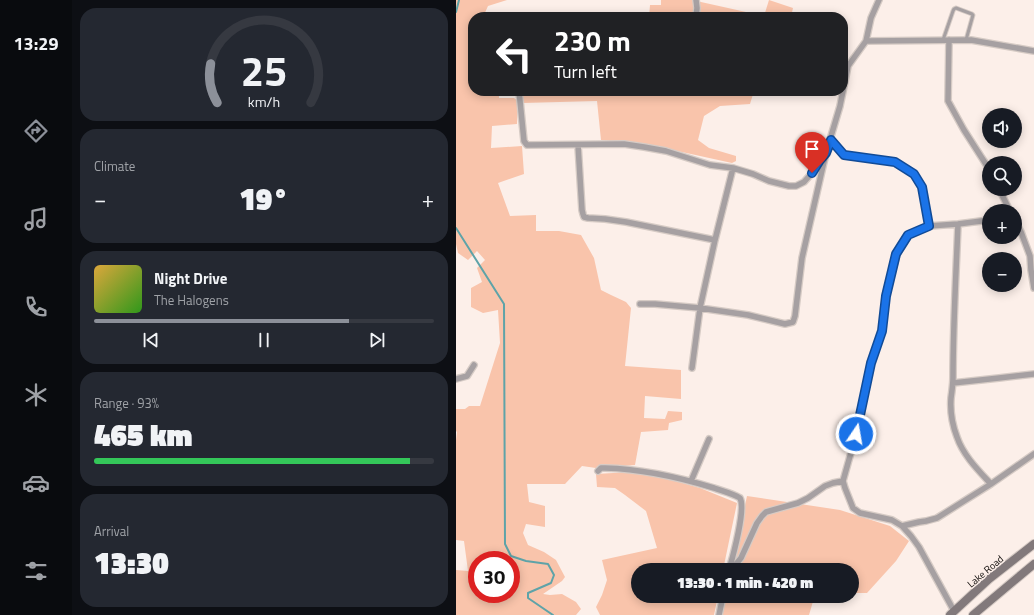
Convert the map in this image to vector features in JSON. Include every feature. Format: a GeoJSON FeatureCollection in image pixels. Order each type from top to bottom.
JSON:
{"type":"FeatureCollection","features":[{"type":"Feature","properties":{"kind":"main road","name":"Lake Road"},"geometry":{"type":"LineString","coordinates":[[952,613],[989,579],[1034,544]]}},
{"type":"Feature","properties":{"kind":"main road"},"geometry":{"type":"LineString","coordinates":[[974,615],[1034,564]]}},
{"type":"Feature","properties":{"kind":"street"},"geometry":{"type":"LineString","coordinates":[[696,0],[697,12]]}},
{"type":"Feature","properties":{"kind":"street"},"geometry":{"type":"LineString","coordinates":[[848,66],[866,41],[871,18],[879,0]]}},
{"type":"Feature","properties":{"kind":"street"},"geometry":{"type":"LineString","coordinates":[[950,40],[948,101],[982,158]]}},
{"type":"Feature","properties":{"kind":"street"},"geometry":{"type":"LineString","coordinates":[[866,41],[966,40],[1034,51]]}},
{"type":"Feature","properties":{"kind":"street"},"geometry":{"type":"LineString","coordinates":[[520,96],[524,141],[527,145],[624,144],[644,147],[666,151],[710,165],[733,168],[769,181],[789,186],[796,186],[804,182],[826,153]]}},
{"type":"Feature","properties":{"kind":"street"},"geometry":{"type":"LineString","coordinates":[[640,304],[700,308],[748,315],[785,324],[793,322],[802,258],[826,153],[831,140],[842,96]]}},
{"type":"Feature","properties":{"kind":"street"},"geometry":{"type":"LineString","coordinates":[[831,140],[844,155],[895,162],[914,174],[922,187],[929,226]]}},
{"type":"Feature","properties":{"kind":"street"},"geometry":{"type":"LineString","coordinates":[[578,145],[582,210],[584,216],[626,222],[715,240]]}},
{"type":"Feature","properties":{"kind":"street"},"geometry":{"type":"LineString","coordinates":[[692,368],[700,308],[733,168]]}},
{"type":"Feature","properties":{"kind":"street"},"geometry":{"type":"LineString","coordinates":[[952,613],[919,547],[911,536],[902,526],[892,520],[860,513],[855,510],[844,488],[843,481],[852,449],[871,363],[882,331],[886,296],[896,254],[908,235],[929,226],[982,221]]}},
{"type":"Feature","properties":{"kind":"street"},"geometry":{"type":"LineString","coordinates":[[958,224],[951,413],[957,438],[962,448],[990,484]]}},
{"type":"Feature","properties":{"kind":"street"},"geometry":{"type":"LineString","coordinates":[[1022,235],[1030,256],[1034,284]]}},
{"type":"Feature","properties":{"kind":"street"},"geometry":{"type":"LineString","coordinates":[[456,379],[467,376],[474,365]]}},
{"type":"Feature","properties":{"kind":"street"},"geometry":{"type":"LineString","coordinates":[[953,383],[1034,374]]}},
{"type":"Feature","properties":{"kind":"street"},"geometry":{"type":"LineString","coordinates":[[691,481],[709,439]]}},
{"type":"Feature","properties":{"kind":"street"},"geometry":{"type":"LineString","coordinates":[[902,526],[937,518],[1034,454]]}},
{"type":"Feature","properties":{"kind":"street"},"geometry":{"type":"LineString","coordinates":[[598,471],[601,468],[605,468],[656,473],[691,481],[738,496],[742,504],[731,563]]}},
{"type":"Feature","properties":{"kind":"street"},"geometry":{"type":"LineString","coordinates":[[736,563],[741,558],[757,523],[766,512],[798,503],[826,486],[843,481]]}},
{"type":"Feature","properties":{"kind":"street"},"geometry":{"type":"LineString","coordinates":[[719,615],[722,603]]}},
{"type":"Feature","properties":{"kind":"lane"},"geometry":{"type":"LineString","coordinates":[[943,40],[953,11],[956,8],[973,15],[966,40]]}},
{"type":"Feature","properties":{"kind":"shaded area"},"geometry":{"type":"Polygon","coordinates":[[[456,0],[507,0],[488,6],[485,12],[468,12],[468,96],[499,96],[499,98],[514,98],[518,101],[517,124],[492,126],[491,148],[522,146],[524,174],[498,183],[510,216],[536,215],[536,231],[559,231],[581,235],[594,258],[601,290],[626,302],[631,308],[625,366],[681,370],[681,399],[645,396],[644,418],[665,419],[668,411],[682,412],[682,420],[669,423],[668,430],[641,432],[635,465],[596,468],[582,466],[565,484],[527,484],[529,502],[545,506],[545,527],[526,524],[523,533],[528,545],[544,552],[556,560],[565,577],[562,581],[543,594],[562,594],[576,602],[581,609],[576,615],[456,615],[456,570],[468,571],[464,541],[456,540],[456,409],[465,409],[469,406],[480,406],[500,343],[498,310],[483,313],[471,307],[471,288],[482,282],[477,268],[485,260],[477,251],[468,260],[458,253],[456,244],[456,0]]]}},
{"type":"Feature","properties":{"kind":"shaded area"},"geometry":{"type":"Polygon","coordinates":[[[661,0],[692,0],[746,12],[649,12],[650,5],[661,5],[661,0]]]}},
{"type":"Feature","properties":{"kind":"shaded area"},"geometry":{"type":"Polygon","coordinates":[[[769,0],[793,8],[792,12],[765,12],[769,0]]]}},
{"type":"Feature","properties":{"kind":"shaded area"},"geometry":{"type":"Polygon","coordinates":[[[522,96],[752,96],[750,104],[720,106],[704,116],[698,140],[709,148],[736,156],[736,161],[732,163],[650,145],[601,140],[597,101],[523,103],[522,96]]]}},
{"type":"Feature","properties":{"kind":"shaded area"},"geometry":{"type":"Polygon","coordinates":[[[630,472],[658,476],[700,488],[737,503],[724,563],[631,563],[631,603],[717,603],[714,615],[600,615],[596,607],[607,580],[602,560],[657,548],[646,511],[615,488],[597,487],[596,474],[630,472]]]}},
{"type":"Feature","properties":{"kind":"shaded area"},"geometry":{"type":"Polygon","coordinates":[[[747,496],[840,510],[890,526],[909,541],[896,561],[867,593],[859,593],[859,563],[733,563],[747,496]]]}},
{"type":"Feature","properties":{"kind":"shaded area"},"geometry":{"type":"Polygon","coordinates":[[[725,603],[813,603],[809,615],[722,615],[725,603]]]}},
{"type":"Feature","properties":{"kind":"waterway"},"geometry":{"type":"LineString","coordinates":[[456,12],[459,0]]}},
{"type":"Feature","properties":{"kind":"waterway"},"geometry":{"type":"LineString","coordinates":[[456,228],[504,304],[505,544],[511,556],[526,561],[548,564],[554,575],[551,583],[528,593],[528,598],[553,615]]}},
{"type":"Feature","properties":{"kind":"route"},"geometry":{"type":"LineString","coordinates":[[812,173],[826,153],[831,140],[844,155],[895,162],[914,174],[922,187],[929,226],[908,235],[896,254],[886,296],[884,326],[867,378],[856,434]]}}]}
